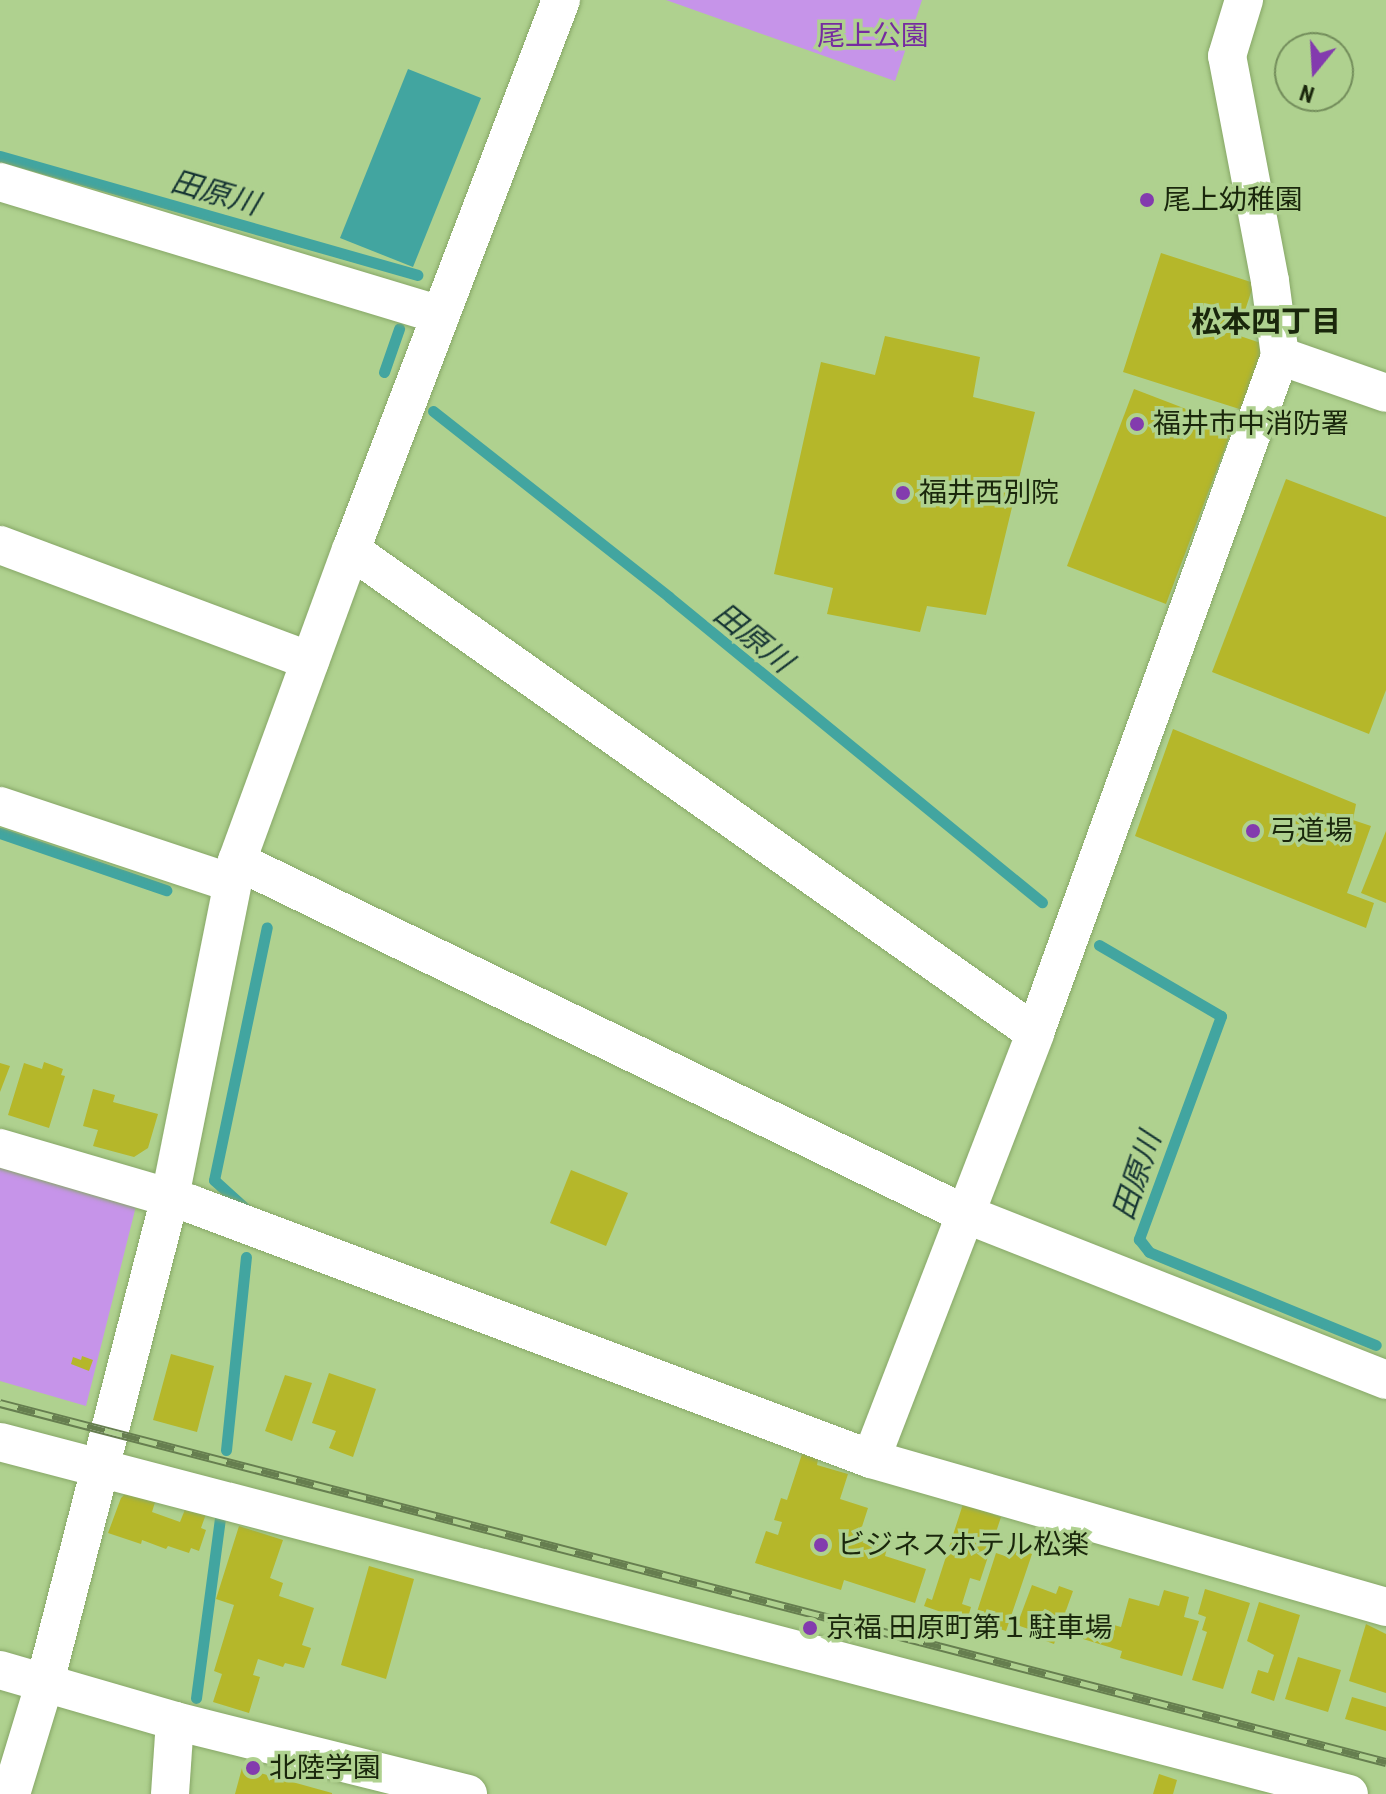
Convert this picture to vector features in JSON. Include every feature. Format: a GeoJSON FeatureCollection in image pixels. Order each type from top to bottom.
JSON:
{"type":"FeatureCollection","features":[{"type":"Feature","properties":{"kind":"street"},"geometry":{"type":"LineString","coordinates":[[11,1794],[45,1682],[170,1197],[235,872],[351,550],[561,0]]}},
{"type":"Feature","properties":{"kind":"street"},"geometry":{"type":"LineString","coordinates":[[871,1459],[1035,1033],[1280,356],[1270,281],[1227,56],[1244,0]]}},
{"type":"Feature","properties":{"kind":"street"},"geometry":{"type":"LineString","coordinates":[[0,182],[440,315]]}},
{"type":"Feature","properties":{"kind":"street"},"geometry":{"type":"LineString","coordinates":[[1280,356],[1386,393]]}},
{"type":"Feature","properties":{"kind":"street"},"geometry":{"type":"LineString","coordinates":[[0,545],[310,661]]}},
{"type":"Feature","properties":{"kind":"street"},"geometry":{"type":"LineString","coordinates":[[351,550],[1035,1033]]}},
{"type":"Feature","properties":{"kind":"street"},"geometry":{"type":"LineString","coordinates":[[0,806],[235,872],[965,1214],[1386,1380]]}},
{"type":"Feature","properties":{"kind":"street"},"geometry":{"type":"LineString","coordinates":[[0,1148],[170,1197],[871,1459],[1386,1607]]}},
{"type":"Feature","properties":{"kind":"street"},"geometry":{"type":"LineString","coordinates":[[0,1442],[1349,1794]]}},
{"type":"Feature","properties":{"kind":"street"},"geometry":{"type":"LineString","coordinates":[[0,1670],[175,1721],[468,1794]]}},
{"type":"Feature","properties":{"kind":"street"},"geometry":{"type":"LineString","coordinates":[[170,1794],[175,1721]]}},
{"type":"Feature","properties":{"kind":"green space","name":"尾上公園"},"geometry":{"type":"Polygon","coordinates":[[[666,0],[922,0],[895,81],[666,0]]]}},
{"type":"Feature","properties":{"kind":"green space"},"geometry":{"type":"Polygon","coordinates":[[[0,1163],[136,1206],[86,1406],[0,1381],[0,1163]]]}},
{"type":"Feature","properties":{"kind":"water"},"geometry":{"type":"Polygon","coordinates":[[[408,69],[481,98],[413,267],[340,238],[408,69]]]}},
{"type":"Feature","properties":{"kind":"building"},"geometry":{"type":"Polygon","coordinates":[[[1161,253],[1254,283],[1237,335],[1273,347],[1252,413],[1123,372],[1161,253]]]}},
{"type":"Feature","properties":{"kind":"building","name":"福井西別院"},"geometry":{"type":"Polygon","coordinates":[[[885,336],[980,357],[973,397],[1035,412],[986,615],[927,606],[920,632],[827,614],[833,588],[774,574],[821,362],[875,375],[885,336]]]}},
{"type":"Feature","properties":{"kind":"building"},"geometry":{"type":"Polygon","coordinates":[[[1134,389],[1233,427],[1166,604],[1067,566],[1134,389]]]}},
{"type":"Feature","properties":{"kind":"building"},"geometry":{"type":"Polygon","coordinates":[[[1286,479],[1386,517],[1386,690],[1369,734],[1212,672],[1286,479]]]}},
{"type":"Feature","properties":{"kind":"building","name":"弓道場"},"geometry":{"type":"Polygon","coordinates":[[[1173,729],[1356,804],[1353,820],[1371,826],[1347,893],[1374,903],[1366,928],[1135,836],[1173,729]]]}},
{"type":"Feature","properties":{"kind":"building"},"geometry":{"type":"Polygon","coordinates":[[[1386,831],[1386,903],[1361,893],[1386,831]]]}},
{"type":"Feature","properties":{"kind":"building"},"geometry":{"type":"Polygon","coordinates":[[[44,1062],[63,1069],[61,1075],[65,1076],[49,1128],[8,1115],[24,1063],[42,1069],[44,1062]]]}},
{"type":"Feature","properties":{"kind":"building"},"geometry":{"type":"Polygon","coordinates":[[[0,1063],[10,1066],[0,1092],[0,1063]]]}},
{"type":"Feature","properties":{"kind":"building"},"geometry":{"type":"Polygon","coordinates":[[[93,1089],[115,1095],[113,1102],[158,1114],[148,1148],[134,1157],[93,1146],[98,1130],[83,1126],[93,1089]]]}},
{"type":"Feature","properties":{"kind":"building"},"geometry":{"type":"Polygon","coordinates":[[[571,1170],[628,1193],[606,1246],[550,1223],[571,1170]]]}},
{"type":"Feature","properties":{"kind":"building"},"geometry":{"type":"Polygon","coordinates":[[[171,1354],[214,1366],[197,1432],[153,1420],[171,1354]]]}},
{"type":"Feature","properties":{"kind":"building"},"geometry":{"type":"Polygon","coordinates":[[[82,1356],[93,1360],[89,1371],[71,1364],[73,1357],[81,1360],[82,1356]]]}},
{"type":"Feature","properties":{"kind":"building"},"geometry":{"type":"Polygon","coordinates":[[[329,1373],[376,1389],[353,1457],[329,1448],[336,1431],[312,1423],[329,1373]]]}},
{"type":"Feature","properties":{"kind":"building"},"geometry":{"type":"Polygon","coordinates":[[[285,1375],[312,1383],[292,1441],[265,1431],[285,1375]]]}},
{"type":"Feature","properties":{"kind":"building"},"geometry":{"type":"Polygon","coordinates":[[[802,1454],[818,1459],[817,1465],[848,1474],[840,1499],[868,1508],[858,1539],[887,1548],[885,1556],[926,1569],[915,1603],[844,1580],[841,1590],[755,1563],[766,1531],[778,1535],[782,1522],[774,1520],[781,1498],[787,1500],[802,1454]]]}},
{"type":"Feature","properties":{"kind":"building"},"geometry":{"type":"Polygon","coordinates":[[[128,1491],[156,1499],[152,1512],[180,1522],[186,1507],[206,1514],[201,1528],[206,1530],[199,1551],[191,1548],[189,1553],[168,1546],[166,1549],[108,1533],[121,1498],[128,1491]]]}},
{"type":"Feature","properties":{"kind":"building"},"geometry":{"type":"Polygon","coordinates":[[[963,1504],[1001,1517],[980,1581],[970,1578],[962,1604],[971,1607],[967,1621],[924,1606],[927,1598],[932,1600],[963,1504]]]}},
{"type":"Feature","properties":{"kind":"building"},"geometry":{"type":"Polygon","coordinates":[[[239,1526],[283,1540],[270,1578],[283,1583],[279,1596],[314,1608],[302,1645],[311,1648],[304,1668],[285,1663],[283,1667],[258,1659],[253,1675],[260,1677],[249,1713],[213,1702],[222,1674],[214,1671],[234,1605],[216,1599],[239,1526]]]}},
{"type":"Feature","properties":{"kind":"building"},"geometry":{"type":"Polygon","coordinates":[[[1008,1546],[1032,1554],[1006,1631],[974,1621],[996,1553],[1005,1556],[1008,1546]]]}},
{"type":"Feature","properties":{"kind":"building"},"geometry":{"type":"Polygon","coordinates":[[[369,1566],[414,1579],[386,1679],[341,1665],[369,1566]]]}},
{"type":"Feature","properties":{"kind":"building"},"geometry":{"type":"Polygon","coordinates":[[[1032,1585],[1056,1594],[1059,1586],[1073,1591],[1054,1644],[1035,1637],[1037,1632],[1017,1625],[1032,1585]]]}},
{"type":"Feature","properties":{"kind":"building"},"geometry":{"type":"Polygon","coordinates":[[[1205,1589],[1250,1603],[1223,1689],[1192,1680],[1207,1632],[1202,1630],[1206,1617],[1198,1614],[1205,1589]]]}},
{"type":"Feature","properties":{"kind":"building"},"geometry":{"type":"Polygon","coordinates":[[[1164,1590],[1189,1597],[1184,1617],[1199,1621],[1182,1676],[1120,1658],[1122,1651],[1083,1639],[1089,1618],[1121,1627],[1129,1598],[1159,1606],[1164,1590]]]}},
{"type":"Feature","properties":{"kind":"building"},"geometry":{"type":"Polygon","coordinates":[[[1259,1602],[1300,1615],[1274,1701],[1251,1693],[1258,1670],[1268,1673],[1274,1655],[1247,1641],[1259,1602]]]}},
{"type":"Feature","properties":{"kind":"building"},"geometry":{"type":"Polygon","coordinates":[[[1366,1624],[1386,1634],[1386,1693],[1349,1681],[1366,1624]]]}},
{"type":"Feature","properties":{"kind":"building"},"geometry":{"type":"Polygon","coordinates":[[[1298,1657],[1341,1670],[1328,1712],[1285,1699],[1298,1657]]]}},
{"type":"Feature","properties":{"kind":"building"},"geometry":{"type":"Polygon","coordinates":[[[1352,1697],[1386,1707],[1386,1731],[1345,1719],[1352,1697]]]}},
{"type":"Feature","properties":{"kind":"building"},"geometry":{"type":"Polygon","coordinates":[[[242,1768],[332,1793],[332,1794],[235,1794],[242,1768]]]}},
{"type":"Feature","properties":{"kind":"building"},"geometry":{"type":"Polygon","coordinates":[[[1159,1774],[1177,1780],[1173,1794],[1153,1794],[1159,1774]]]}},
{"type":"Feature","properties":{"kind":"waterway","name":"田原川"},"geometry":{"type":"LineString","coordinates":[[0,156],[417,275]]}},
{"type":"Feature","properties":{"kind":"waterway","name":"田原川"},"geometry":{"type":"LineString","coordinates":[[384,372],[399,329]]}},
{"type":"Feature","properties":{"kind":"waterway","name":"田原川"},"geometry":{"type":"LineString","coordinates":[[433,411],[669,597],[1042,902]]}},
{"type":"Feature","properties":{"kind":"waterway"},"geometry":{"type":"LineString","coordinates":[[0,833],[166,890]]}},
{"type":"Feature","properties":{"kind":"waterway"},"geometry":{"type":"LineString","coordinates":[[246,1209],[214,1180],[267,927]]}},
{"type":"Feature","properties":{"kind":"waterway","name":"田原川"},"geometry":{"type":"LineString","coordinates":[[1099,945],[1221,1016],[1139,1239],[1149,1252],[1376,1345]]}},
{"type":"Feature","properties":{"kind":"waterway"},"geometry":{"type":"LineString","coordinates":[[226,1450],[246,1257]]}},
{"type":"Feature","properties":{"kind":"waterway"},"geometry":{"type":"LineString","coordinates":[[196,1698],[220,1519]]}},
{"type":"Feature","properties":{"kind":"railway"},"geometry":{"type":"LineString","coordinates":[[0,1403],[1386,1762]]}},
{"type":"Feature","properties":{"kind":"place","name":"尾上幼稚園"},"geometry":{"type":"Point","coordinates":[1147,200]}},
{"type":"Feature","properties":{"kind":"place","name":"福井市中消防署"},"geometry":{"type":"Point","coordinates":[1137,424]}},
{"type":"Feature","properties":{"kind":"place","name":"福井西別院"},"geometry":{"type":"Point","coordinates":[903,493]}},
{"type":"Feature","properties":{"kind":"place","name":"弓道場"},"geometry":{"type":"Point","coordinates":[1253,831]}},
{"type":"Feature","properties":{"kind":"place","name":"ビジネスホテル松楽"},"geometry":{"type":"Point","coordinates":[821,1545]}},
{"type":"Feature","properties":{"kind":"place","name":"京福 田原町第１駐車場"},"geometry":{"type":"Point","coordinates":[810,1628]}},
{"type":"Feature","properties":{"kind":"place","name":"北陸学園"},"geometry":{"type":"Point","coordinates":[253,1768]}},
{"type":"Feature","properties":{"kind":"district","name":"松本四丁目"},"geometry":{"type":"Point","coordinates":[1266,322]}}]}
